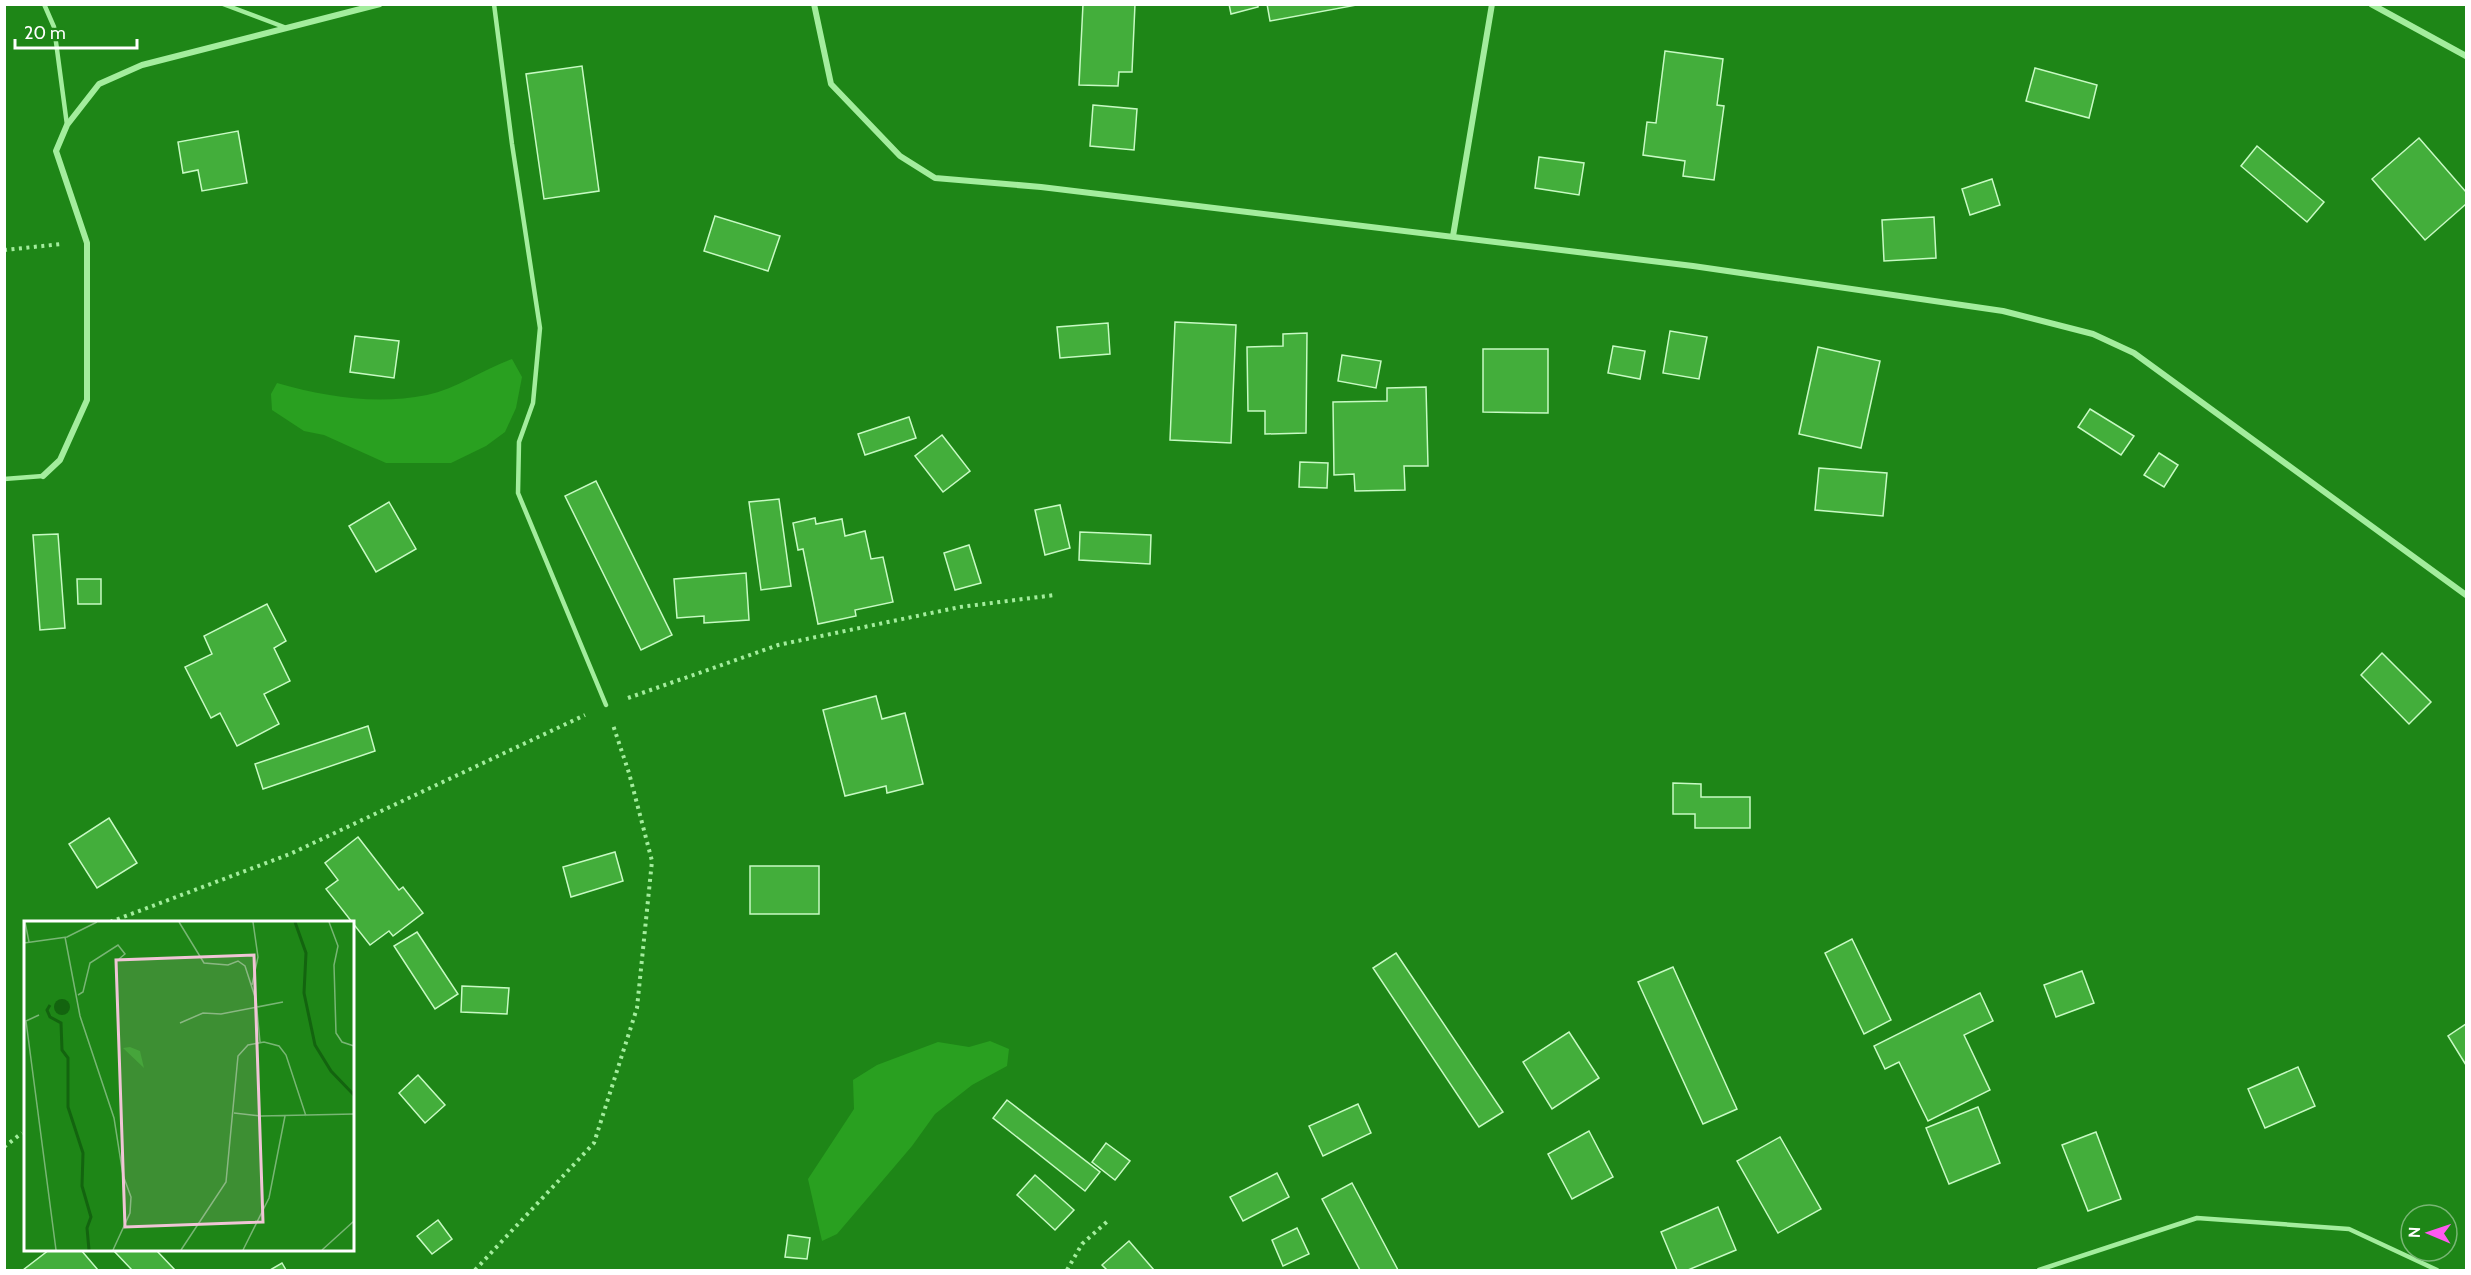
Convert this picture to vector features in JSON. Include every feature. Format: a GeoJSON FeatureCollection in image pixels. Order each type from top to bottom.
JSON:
{"type":"FeatureCollection","features":[{"type":"Feature","properties":{"kind":"street"},"geometry":{"type":"LineString","coordinates":[[44,476],[60,460],[87,400],[87,243],[56,151],[67,125],[99,84],[142,64],[380,4]]}},
{"type":"Feature","properties":{"kind":"street"},"geometry":{"type":"LineString","coordinates":[[814,4],[831,84],[900,156],[935,178],[1041,187],[1693,266],[2003,311],[2093,334],[2134,353],[2466,595]]}},
{"type":"Feature","properties":{"kind":"street"},"geometry":{"type":"LineString","coordinates":[[1453,236],[1492,4]]}},
{"type":"Feature","properties":{"kind":"street"},"geometry":{"type":"LineString","coordinates":[[2371,4],[2466,57]]}},
{"type":"Feature","properties":{"kind":"lane"},"geometry":{"type":"LineString","coordinates":[[44,4],[54,27],[67,125]]}},
{"type":"Feature","properties":{"kind":"lane"},"geometry":{"type":"LineString","coordinates":[[223,4],[284,27]]}},
{"type":"Feature","properties":{"kind":"lane"},"geometry":{"type":"LineString","coordinates":[[494,4],[512,144],[540,328],[533,403],[519,442],[518,493],[606,705]]}},
{"type":"Feature","properties":{"kind":"lane"},"geometry":{"type":"LineString","coordinates":[[4,479],[44,476]]}},
{"type":"Feature","properties":{"kind":"lane"},"geometry":{"type":"LineString","coordinates":[[2039,1270],[2197,1218],[2349,1229],[2437,1270]]}},
{"type":"Feature","properties":{"kind":"path"},"geometry":{"type":"LineString","coordinates":[[4,250],[87,243]]}},
{"type":"Feature","properties":{"kind":"path"},"geometry":{"type":"LineString","coordinates":[[113,921],[290,854],[606,705],[778,645],[960,607],[1055,595]]}},
{"type":"Feature","properties":{"kind":"path"},"geometry":{"type":"LineString","coordinates":[[475,1270],[594,1143],[637,1008],[652,861],[629,773],[606,705]]}},
{"type":"Feature","properties":{"kind":"path"},"geometry":{"type":"LineString","coordinates":[[4,1147],[22,1133]]}},
{"type":"Feature","properties":{"kind":"path"},"geometry":{"type":"LineString","coordinates":[[1067,1270],[1082,1244],[1108,1220]]}},
{"type":"Feature","properties":{"kind":"green space"},"geometry":{"type":"Polygon","coordinates":[[[512,359],[522,377],[516,408],[505,432],[486,446],[451,463],[386,463],[324,435],[304,431],[272,410],[271,394],[277,383],[333,396],[370,399],[408,398],[449,388],[512,359]]]}},
{"type":"Feature","properties":{"kind":"green space"},"geometry":{"type":"Polygon","coordinates":[[[990,1041],[1009,1049],[1007,1066],[972,1085],[935,1114],[912,1146],[837,1234],[822,1241],[808,1179],[854,1109],[853,1080],[877,1065],[938,1042],[969,1047],[990,1041]]]}},
{"type":"Feature","properties":{"kind":"building"},"geometry":{"type":"Polygon","coordinates":[[[1083,4],[1135,4],[1132,72],[1119,72],[1118,86],[1079,85],[1083,4]]]}},
{"type":"Feature","properties":{"kind":"building"},"geometry":{"type":"Polygon","coordinates":[[[1229,4],[1258,4],[1258,7],[1231,14],[1229,4]]]}},
{"type":"Feature","properties":{"kind":"building"},"geometry":{"type":"Polygon","coordinates":[[[1267,4],[1357,4],[1357,5],[1270,21],[1267,4]]]}},
{"type":"Feature","properties":{"kind":"building"},"geometry":{"type":"Polygon","coordinates":[[[1665,51],[1723,59],[1717,105],[1724,106],[1714,180],[1683,176],[1685,161],[1643,155],[1647,122],[1656,123],[1665,51]]]}},
{"type":"Feature","properties":{"kind":"building"},"geometry":{"type":"Polygon","coordinates":[[[582,66],[599,191],[544,199],[526,74],[582,66]]]}},
{"type":"Feature","properties":{"kind":"building"},"geometry":{"type":"Polygon","coordinates":[[[2035,68],[2097,85],[2089,118],[2026,101],[2035,68]]]}},
{"type":"Feature","properties":{"kind":"building"},"geometry":{"type":"Polygon","coordinates":[[[1093,105],[1137,109],[1134,150],[1090,146],[1093,105]]]}},
{"type":"Feature","properties":{"kind":"building"},"geometry":{"type":"Polygon","coordinates":[[[238,131],[247,183],[202,191],[198,170],[183,173],[178,142],[238,131]]]}},
{"type":"Feature","properties":{"kind":"building"},"geometry":{"type":"Polygon","coordinates":[[[2419,138],[2466,192],[2466,204],[2425,240],[2372,179],[2419,138]]]}},
{"type":"Feature","properties":{"kind":"building"},"geometry":{"type":"Polygon","coordinates":[[[2257,146],[2324,202],[2307,222],[2241,166],[2257,146]]]}},
{"type":"Feature","properties":{"kind":"building"},"geometry":{"type":"Polygon","coordinates":[[[1539,157],[1584,163],[1579,195],[1535,188],[1539,157]]]}},
{"type":"Feature","properties":{"kind":"building"},"geometry":{"type":"Polygon","coordinates":[[[1992,179],[2000,205],[1970,215],[1962,189],[1992,179]]]}},
{"type":"Feature","properties":{"kind":"building"},"geometry":{"type":"Polygon","coordinates":[[[715,216],[780,236],[768,271],[704,251],[715,216]]]}},
{"type":"Feature","properties":{"kind":"building"},"geometry":{"type":"Polygon","coordinates":[[[1934,217],[1936,258],[1884,261],[1882,220],[1934,217]]]}},
{"type":"Feature","properties":{"kind":"building"},"geometry":{"type":"Polygon","coordinates":[[[1175,322],[1236,325],[1231,443],[1170,440],[1175,322]]]}},
{"type":"Feature","properties":{"kind":"building"},"geometry":{"type":"Polygon","coordinates":[[[1108,323],[1110,354],[1060,358],[1057,327],[1108,323]]]}},
{"type":"Feature","properties":{"kind":"building"},"geometry":{"type":"Polygon","coordinates":[[[1670,331],[1707,337],[1699,379],[1663,373],[1670,331]]]}},
{"type":"Feature","properties":{"kind":"building"},"geometry":{"type":"Polygon","coordinates":[[[1307,333],[1306,433],[1265,434],[1265,411],[1248,411],[1247,347],[1283,346],[1283,334],[1307,333]]]}},
{"type":"Feature","properties":{"kind":"building"},"geometry":{"type":"Polygon","coordinates":[[[355,336],[399,341],[394,378],[350,372],[355,336]]]}},
{"type":"Feature","properties":{"kind":"building"},"geometry":{"type":"Polygon","coordinates":[[[1613,346],[1645,351],[1640,379],[1608,373],[1613,346]]]}},
{"type":"Feature","properties":{"kind":"building"},"geometry":{"type":"Polygon","coordinates":[[[1818,347],[1880,361],[1861,448],[1799,434],[1818,347]]]}},
{"type":"Feature","properties":{"kind":"building"},"geometry":{"type":"Polygon","coordinates":[[[1483,349],[1548,349],[1548,413],[1483,412],[1483,349]]]}},
{"type":"Feature","properties":{"kind":"building"},"geometry":{"type":"Polygon","coordinates":[[[1342,355],[1381,361],[1376,388],[1338,381],[1342,355]]]}},
{"type":"Feature","properties":{"kind":"building"},"geometry":{"type":"Polygon","coordinates":[[[1426,387],[1428,466],[1404,466],[1405,490],[1355,491],[1354,474],[1334,475],[1333,402],[1387,401],[1387,388],[1426,387]]]}},
{"type":"Feature","properties":{"kind":"building"},"geometry":{"type":"Polygon","coordinates":[[[2090,409],[2134,436],[2121,455],[2078,427],[2090,409]]]}},
{"type":"Feature","properties":{"kind":"building"},"geometry":{"type":"Polygon","coordinates":[[[909,417],[916,438],[865,455],[858,434],[909,417]]]}},
{"type":"Feature","properties":{"kind":"building"},"geometry":{"type":"Polygon","coordinates":[[[942,435],[970,471],[943,492],[915,456],[942,435]]]}},
{"type":"Feature","properties":{"kind":"building"},"geometry":{"type":"Polygon","coordinates":[[[2159,453],[2178,465],[2164,487],[2144,475],[2159,453]]]}},
{"type":"Feature","properties":{"kind":"building"},"geometry":{"type":"Polygon","coordinates":[[[1300,462],[1328,463],[1327,488],[1299,487],[1300,462]]]}},
{"type":"Feature","properties":{"kind":"building"},"geometry":{"type":"Polygon","coordinates":[[[1819,468],[1887,473],[1883,516],[1815,510],[1819,468]]]}},
{"type":"Feature","properties":{"kind":"building"},"geometry":{"type":"Polygon","coordinates":[[[596,481],[672,635],[641,650],[565,496],[596,481]]]}},
{"type":"Feature","properties":{"kind":"building"},"geometry":{"type":"Polygon","coordinates":[[[779,499],[791,586],[761,590],[749,502],[779,499]]]}},
{"type":"Feature","properties":{"kind":"building"},"geometry":{"type":"Polygon","coordinates":[[[389,502],[416,549],[376,572],[349,526],[389,502]]]}},
{"type":"Feature","properties":{"kind":"building"},"geometry":{"type":"Polygon","coordinates":[[[1060,505],[1070,548],[1045,555],[1035,510],[1060,505]]]}},
{"type":"Feature","properties":{"kind":"building"},"geometry":{"type":"Polygon","coordinates":[[[815,518],[816,524],[842,519],[845,536],[865,531],[871,559],[883,557],[893,602],[855,610],[856,616],[818,624],[803,549],[798,550],[793,523],[815,518]]]}},
{"type":"Feature","properties":{"kind":"building"},"geometry":{"type":"Polygon","coordinates":[[[1080,532],[1151,535],[1150,564],[1079,560],[1080,532]]]}},
{"type":"Feature","properties":{"kind":"building"},"geometry":{"type":"Polygon","coordinates":[[[58,534],[65,628],[40,630],[33,535],[58,534]]]}},
{"type":"Feature","properties":{"kind":"building"},"geometry":{"type":"Polygon","coordinates":[[[969,545],[981,583],[955,590],[944,553],[969,545]]]}},
{"type":"Feature","properties":{"kind":"building"},"geometry":{"type":"Polygon","coordinates":[[[746,573],[749,620],[704,623],[704,616],[677,618],[674,579],[746,573]]]}},
{"type":"Feature","properties":{"kind":"building"},"geometry":{"type":"Polygon","coordinates":[[[77,579],[101,579],[101,604],[78,604],[77,579]]]}},
{"type":"Feature","properties":{"kind":"building"},"geometry":{"type":"Polygon","coordinates":[[[267,604],[286,641],[274,648],[290,681],[264,694],[279,724],[237,746],[220,713],[211,718],[185,667],[212,654],[204,636],[267,604]]]}},
{"type":"Feature","properties":{"kind":"building"},"geometry":{"type":"Polygon","coordinates":[[[2382,653],[2431,702],[2409,724],[2361,675],[2382,653]]]}},
{"type":"Feature","properties":{"kind":"building"},"geometry":{"type":"Polygon","coordinates":[[[876,696],[882,719],[905,713],[923,784],[887,793],[886,786],[845,796],[823,710],[876,696]]]}},
{"type":"Feature","properties":{"kind":"building"},"geometry":{"type":"Polygon","coordinates":[[[368,726],[375,751],[263,789],[255,764],[368,726]]]}},
{"type":"Feature","properties":{"kind":"building"},"geometry":{"type":"Polygon","coordinates":[[[1673,783],[1701,784],[1701,797],[1750,797],[1750,828],[1695,828],[1695,814],[1673,814],[1673,783]]]}},
{"type":"Feature","properties":{"kind":"building"},"geometry":{"type":"Polygon","coordinates":[[[109,818],[137,863],[97,888],[69,844],[109,818]]]}},
{"type":"Feature","properties":{"kind":"building"},"geometry":{"type":"Polygon","coordinates":[[[358,837],[399,890],[403,887],[423,913],[393,936],[389,931],[370,945],[354,925],[354,921],[351,921],[326,889],[338,880],[325,863],[358,837]]]}},
{"type":"Feature","properties":{"kind":"building"},"geometry":{"type":"Polygon","coordinates":[[[615,852],[623,881],[571,897],[563,867],[615,852]]]}},
{"type":"Feature","properties":{"kind":"building"},"geometry":{"type":"Polygon","coordinates":[[[750,866],[819,866],[819,914],[750,914],[750,866]]]}},
{"type":"Feature","properties":{"kind":"building"},"geometry":{"type":"Polygon","coordinates":[[[417,932],[458,994],[435,1009],[394,946],[417,932]]]}},
{"type":"Feature","properties":{"kind":"building"},"geometry":{"type":"Polygon","coordinates":[[[1852,939],[1891,1020],[1864,1034],[1825,953],[1852,939]]]}},
{"type":"Feature","properties":{"kind":"building"},"geometry":{"type":"Polygon","coordinates":[[[1396,953],[1503,1112],[1479,1127],[1373,968],[1396,953]]]}},
{"type":"Feature","properties":{"kind":"building"},"geometry":{"type":"Polygon","coordinates":[[[1673,967],[1737,1109],[1703,1124],[1638,982],[1673,967]]]}},
{"type":"Feature","properties":{"kind":"building"},"geometry":{"type":"Polygon","coordinates":[[[2082,971],[2094,1003],[2056,1017],[2044,985],[2082,971]]]}},
{"type":"Feature","properties":{"kind":"building"},"geometry":{"type":"Polygon","coordinates":[[[462,986],[509,988],[507,1014],[461,1012],[462,986]]]}},
{"type":"Feature","properties":{"kind":"building"},"geometry":{"type":"Polygon","coordinates":[[[1980,993],[1993,1021],[1964,1035],[1990,1090],[1928,1121],[1899,1062],[1885,1069],[1874,1046],[1980,993]]]}},
{"type":"Feature","properties":{"kind":"building"},"geometry":{"type":"Polygon","coordinates":[[[2466,1024],[2466,1065],[2448,1036],[2466,1024]]]}},
{"type":"Feature","properties":{"kind":"building"},"geometry":{"type":"Polygon","coordinates":[[[1569,1032],[1599,1078],[1552,1109],[1523,1062],[1569,1032]]]}},
{"type":"Feature","properties":{"kind":"building"},"geometry":{"type":"Polygon","coordinates":[[[2298,1067],[2315,1106],[2265,1128],[2248,1089],[2298,1067]]]}},
{"type":"Feature","properties":{"kind":"building"},"geometry":{"type":"Polygon","coordinates":[[[418,1075],[445,1105],[425,1123],[399,1093],[418,1075]]]}},
{"type":"Feature","properties":{"kind":"building"},"geometry":{"type":"Polygon","coordinates":[[[1007,1100],[1100,1172],[1085,1191],[993,1118],[1007,1100]]]}},
{"type":"Feature","properties":{"kind":"building"},"geometry":{"type":"Polygon","coordinates":[[[1358,1104],[1371,1133],[1323,1156],[1309,1126],[1358,1104]]]}},
{"type":"Feature","properties":{"kind":"building"},"geometry":{"type":"Polygon","coordinates":[[[1978,1107],[2000,1163],[1949,1184],[1926,1128],[1978,1107]]]}},
{"type":"Feature","properties":{"kind":"building"},"geometry":{"type":"Polygon","coordinates":[[[1589,1131],[1613,1177],[1572,1199],[1548,1154],[1589,1131]]]}},
{"type":"Feature","properties":{"kind":"building"},"geometry":{"type":"Polygon","coordinates":[[[2096,1132],[2121,1199],[2088,1211],[2062,1145],[2096,1132]]]}},
{"type":"Feature","properties":{"kind":"building"},"geometry":{"type":"Polygon","coordinates":[[[1780,1137],[1821,1209],[1778,1233],[1737,1161],[1780,1137]]]}},
{"type":"Feature","properties":{"kind":"building"},"geometry":{"type":"Polygon","coordinates":[[[1106,1143],[1130,1161],[1115,1180],[1092,1162],[1106,1143]]]}},
{"type":"Feature","properties":{"kind":"building"},"geometry":{"type":"Polygon","coordinates":[[[1277,1173],[1289,1197],[1243,1221],[1230,1197],[1277,1173]]]}},
{"type":"Feature","properties":{"kind":"building"},"geometry":{"type":"Polygon","coordinates":[[[1035,1175],[1074,1210],[1055,1230],[1017,1195],[1035,1175]]]}},
{"type":"Feature","properties":{"kind":"building"},"geometry":{"type":"Polygon","coordinates":[[[1352,1183],[1398,1270],[1360,1270],[1322,1199],[1352,1183]]]}},
{"type":"Feature","properties":{"kind":"building"},"geometry":{"type":"Polygon","coordinates":[[[1718,1207],[1736,1250],[1688,1270],[1677,1270],[1661,1232],[1718,1207]]]}},
{"type":"Feature","properties":{"kind":"building"},"geometry":{"type":"Polygon","coordinates":[[[438,1220],[452,1239],[432,1254],[417,1236],[438,1220]]]}},
{"type":"Feature","properties":{"kind":"building"},"geometry":{"type":"Polygon","coordinates":[[[1297,1228],[1309,1254],[1283,1266],[1272,1240],[1297,1228]]]}},
{"type":"Feature","properties":{"kind":"building"},"geometry":{"type":"Polygon","coordinates":[[[788,1235],[810,1238],[807,1259],[785,1257],[788,1235]]]}},
{"type":"Feature","properties":{"kind":"building"},"geometry":{"type":"Polygon","coordinates":[[[1129,1241],[1154,1270],[1107,1270],[1102,1265],[1129,1241]]]}},
{"type":"Feature","properties":{"kind":"building"},"geometry":{"type":"Polygon","coordinates":[[[48,1251],[82,1251],[98,1270],[23,1270],[48,1251]]]}},
{"type":"Feature","properties":{"kind":"building"},"geometry":{"type":"Polygon","coordinates":[[[114,1251],[157,1251],[175,1270],[132,1270],[114,1251]]]}},
{"type":"Feature","properties":{"kind":"building"},"geometry":{"type":"Polygon","coordinates":[[[282,1263],[286,1270],[270,1270],[282,1263]]]}}]}
